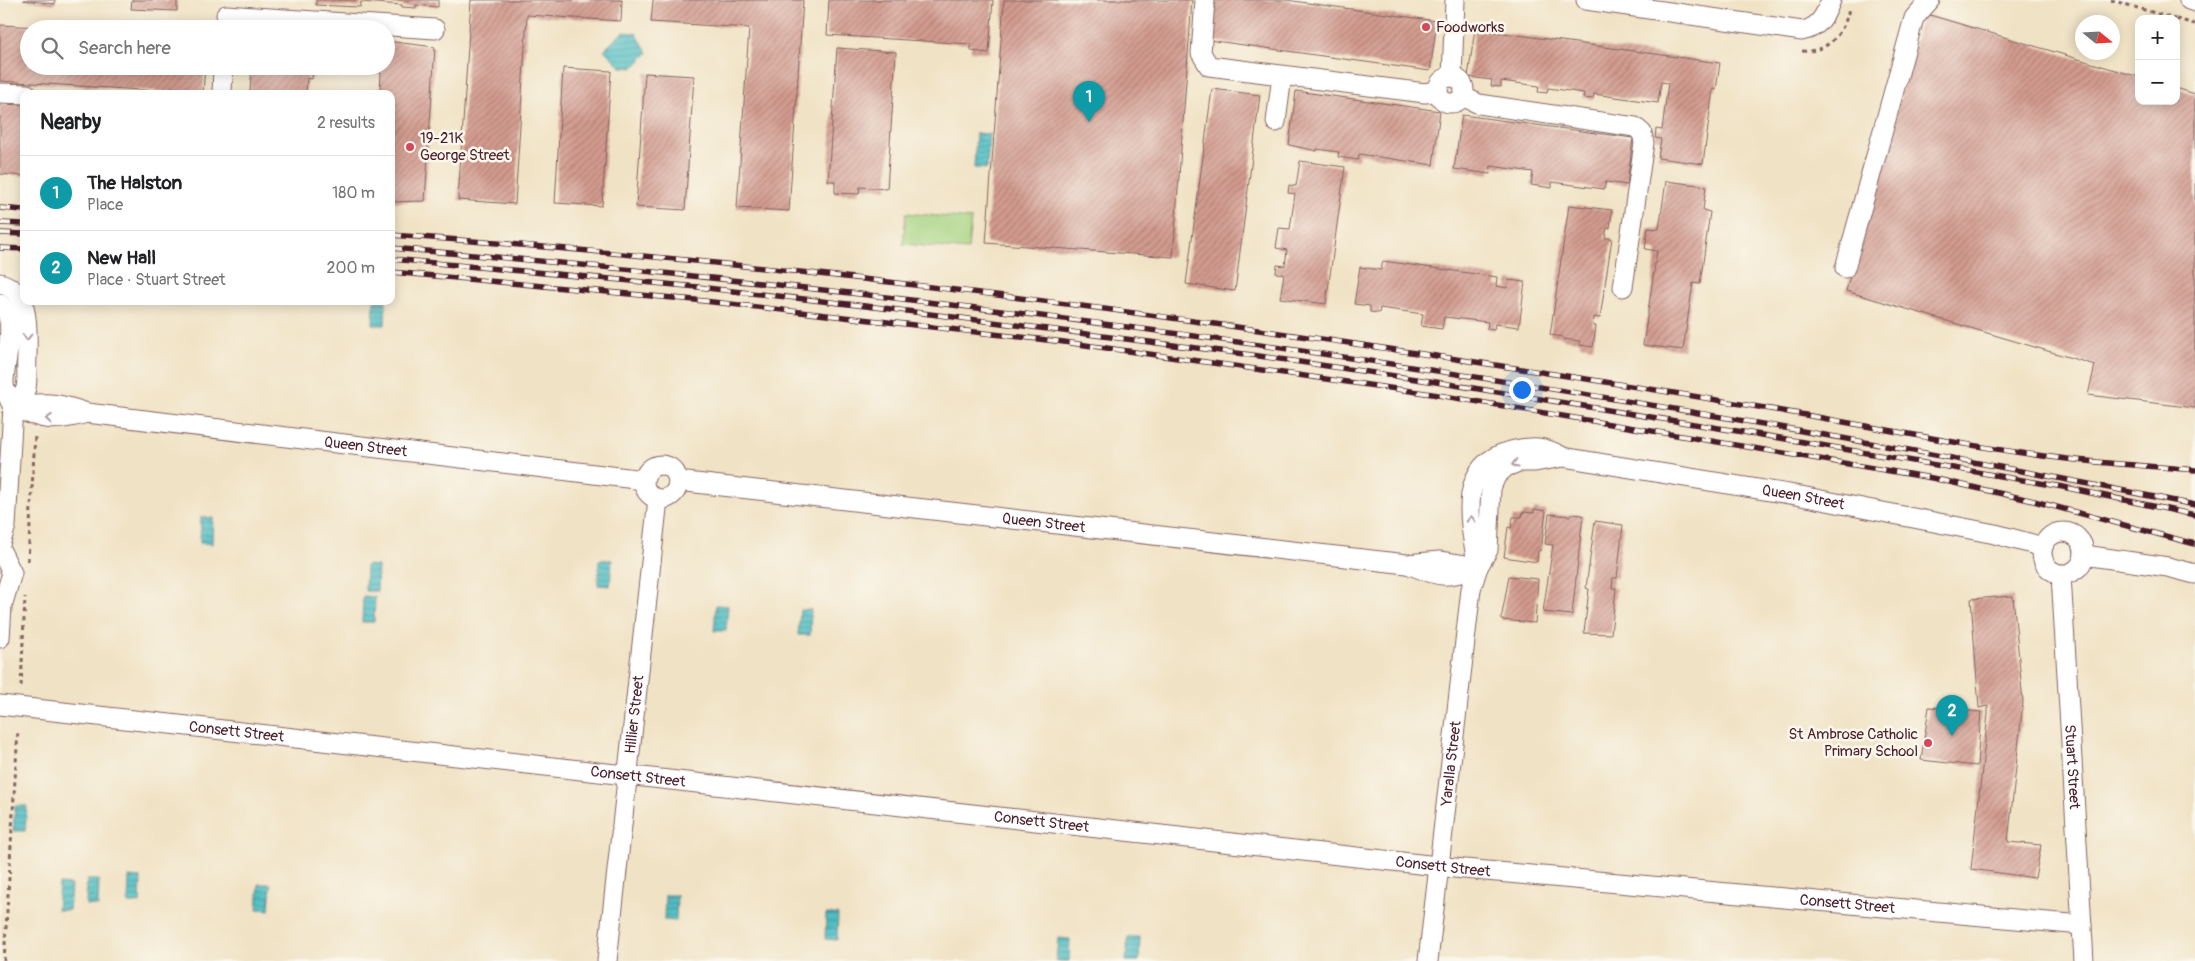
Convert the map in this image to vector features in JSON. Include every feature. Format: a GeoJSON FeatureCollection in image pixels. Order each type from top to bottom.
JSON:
{"type":"FeatureCollection","features":[{"type":"Feature","properties":{"kind":"street"},"geometry":{"type":"LineString","coordinates":[[1205,0],[1201,53],[1209,66],[1425,93],[1438,91]]}},
{"type":"Feature","properties":{"kind":"street"},"geometry":{"type":"LineString","coordinates":[[1452,77],[1456,0]]}},
{"type":"Feature","properties":{"kind":"street"},"geometry":{"type":"LineString","coordinates":[[1586,0],[1802,31],[1812,29],[1823,18],[1830,0]]}},
{"type":"Feature","properties":{"kind":"street"},"geometry":{"type":"LineString","coordinates":[[1845,268],[1914,18],[1930,0]]}},
{"type":"Feature","properties":{"kind":"street"},"geometry":{"type":"LineString","coordinates":[[2189,0],[2195,2]]}},
{"type":"Feature","properties":{"kind":"street"},"geometry":{"type":"LineString","coordinates":[[226,15],[301,20]]}},
{"type":"Feature","properties":{"kind":"street"},"geometry":{"type":"LineString","coordinates":[[395,26],[435,29]]}},
{"type":"Feature","properties":{"kind":"street"},"geometry":{"type":"LineString","coordinates":[[222,90],[223,75]]}},
{"type":"Feature","properties":{"kind":"street"},"geometry":{"type":"LineString","coordinates":[[1276,122],[1282,76]]}},
{"type":"Feature","properties":{"kind":"street"},"geometry":{"type":"LineString","coordinates":[[1452,77],[1459,79],[1463,83],[1462,96],[1458,101],[1448,102],[1440,96],[1438,91],[1441,82],[1452,77]]}},
{"type":"Feature","properties":{"kind":"street"},"geometry":{"type":"LineString","coordinates":[[0,92],[20,94]]}},
{"type":"Feature","properties":{"kind":"street"},"geometry":{"type":"LineString","coordinates":[[1462,96],[1479,104],[1635,127],[1642,133],[1644,143],[1623,287]]}},
{"type":"Feature","properties":{"kind":"street"},"geometry":{"type":"LineString","coordinates":[[0,283],[5,284],[20,299]]}},
{"type":"Feature","properties":{"kind":"street"},"geometry":{"type":"LineString","coordinates":[[0,304],[8,313],[10,324],[4,386],[13,407],[6,526],[0,544]]}},
{"type":"Feature","properties":{"kind":"street"},"geometry":{"type":"LineString","coordinates":[[13,407],[26,390],[27,319],[23,305]]}},
{"type":"Feature","properties":{"kind":"street","name":"Queen Street"},"geometry":{"type":"LineString","coordinates":[[13,407],[37,402],[65,405],[87,414],[644,480]]}},
{"type":"Feature","properties":{"kind":"street","name":"Queen Street"},"geometry":{"type":"LineString","coordinates":[[678,481],[1407,564],[1436,575],[1451,577],[1478,568],[1470,517],[1472,484],[1479,469],[1492,457],[1527,447],[1547,448],[1562,457],[1801,496],[1995,534],[2043,547]]}},
{"type":"Feature","properties":{"kind":"street"},"geometry":{"type":"LineString","coordinates":[[659,465],[665,465],[674,471],[678,486],[672,495],[658,499],[653,498],[646,490],[644,480],[649,470],[659,465]]}},
{"type":"Feature","properties":{"kind":"street","name":"Hillier Street"},"geometry":{"type":"LineString","coordinates":[[607,961],[658,499]]}},
{"type":"Feature","properties":{"kind":"street"},"geometry":{"type":"LineString","coordinates":[[2067,533],[2078,538],[2082,543],[2084,555],[2079,567],[2074,572],[2055,573],[2045,565],[2042,553],[2043,547],[2050,537],[2055,534],[2067,533]]}},
{"type":"Feature","properties":{"kind":"street"},"geometry":{"type":"LineString","coordinates":[[0,549],[12,573],[2,606],[0,638]]}},
{"type":"Feature","properties":{"kind":"street"},"geometry":{"type":"LineString","coordinates":[[2084,555],[2168,567],[2195,574]]}},
{"type":"Feature","properties":{"kind":"street","name":"Yaralla Street"},"geometry":{"type":"LineString","coordinates":[[1428,961],[1471,589],[1478,568]]}},
{"type":"Feature","properties":{"kind":"street","name":"Stuart Street"},"geometry":{"type":"LineString","coordinates":[[2061,574],[2084,961]]}},
{"type":"Feature","properties":{"kind":"street","name":"Consett Street"},"geometry":{"type":"LineString","coordinates":[[0,705],[1439,865],[2082,925]]}},
{"type":"Feature","properties":{"kind":"path"},"geometry":{"type":"LineString","coordinates":[[2111,0],[2162,15]]}},
{"type":"Feature","properties":{"kind":"path"},"geometry":{"type":"LineString","coordinates":[[2180,20],[2195,24]]}},
{"type":"Feature","properties":{"kind":"path"},"geometry":{"type":"LineString","coordinates":[[27,566],[35,431]]}},
{"type":"Feature","properties":{"kind":"path"},"geometry":{"type":"LineString","coordinates":[[21,686],[26,595]]}},
{"type":"Feature","properties":{"kind":"path"},"geometry":{"type":"LineString","coordinates":[[4,961],[18,730]]}},
{"type":"Feature","properties":{"kind":"green space"},"geometry":{"type":"Polygon","coordinates":[[[906,213],[971,219],[968,250],[903,244],[906,213]]]}},
{"type":"Feature","properties":{"kind":"water"},"geometry":{"type":"Polygon","coordinates":[[[623,32],[636,33],[648,53],[633,68],[621,67],[604,50],[623,32]]]}},
{"type":"Feature","properties":{"kind":"water"},"geometry":{"type":"Polygon","coordinates":[[[976,133],[989,134],[987,169],[974,168],[976,133]]]}},
{"type":"Feature","properties":{"kind":"water"},"geometry":{"type":"Polygon","coordinates":[[[374,305],[386,305],[385,325],[373,325],[374,305]]]}},
{"type":"Feature","properties":{"kind":"water"},"geometry":{"type":"Polygon","coordinates":[[[201,517],[213,518],[212,544],[200,543],[201,517]]]}},
{"type":"Feature","properties":{"kind":"water"},"geometry":{"type":"Polygon","coordinates":[[[599,560],[612,560],[610,586],[598,585],[599,560]]]}},
{"type":"Feature","properties":{"kind":"water"},"geometry":{"type":"Polygon","coordinates":[[[366,565],[378,566],[377,591],[365,591],[366,565]]]}},
{"type":"Feature","properties":{"kind":"water"},"geometry":{"type":"Polygon","coordinates":[[[363,596],[375,597],[374,622],[362,622],[363,596]]]}},
{"type":"Feature","properties":{"kind":"water"},"geometry":{"type":"Polygon","coordinates":[[[716,605],[728,606],[726,631],[714,631],[716,605]]]}},
{"type":"Feature","properties":{"kind":"water"},"geometry":{"type":"Polygon","coordinates":[[[800,610],[811,610],[810,635],[798,635],[800,610]]]}},
{"type":"Feature","properties":{"kind":"water"},"geometry":{"type":"Polygon","coordinates":[[[15,806],[27,806],[25,831],[13,831],[15,806]]]}},
{"type":"Feature","properties":{"kind":"water"},"geometry":{"type":"Polygon","coordinates":[[[129,877],[141,878],[140,903],[128,903],[129,877]]]}},
{"type":"Feature","properties":{"kind":"water"},"geometry":{"type":"Polygon","coordinates":[[[87,880],[99,880],[98,906],[86,905],[87,880]]]}},
{"type":"Feature","properties":{"kind":"water"},"geometry":{"type":"Polygon","coordinates":[[[59,884],[71,885],[69,910],[57,910],[59,884]]]}},
{"type":"Feature","properties":{"kind":"water"},"geometry":{"type":"Polygon","coordinates":[[[259,884],[271,884],[269,910],[257,909],[259,884]]]}},
{"type":"Feature","properties":{"kind":"water"},"geometry":{"type":"Polygon","coordinates":[[[665,895],[677,895],[676,921],[664,920],[665,895]]]}},
{"type":"Feature","properties":{"kind":"water"},"geometry":{"type":"Polygon","coordinates":[[[826,914],[838,914],[837,940],[825,939],[826,914]]]}},
{"type":"Feature","properties":{"kind":"water"},"geometry":{"type":"Polygon","coordinates":[[[1128,937],[1140,937],[1139,961],[1126,961],[1128,937]]]}},
{"type":"Feature","properties":{"kind":"water"},"geometry":{"type":"Polygon","coordinates":[[[1058,938],[1070,939],[1069,961],[1056,961],[1058,938]]]}},
{"type":"Feature","properties":{"kind":"building"},"geometry":{"type":"Polygon","coordinates":[[[23,0],[55,0],[55,4],[23,0]]]}},
{"type":"Feature","properties":{"kind":"building"},"geometry":{"type":"Polygon","coordinates":[[[132,0],[177,0],[177,11],[131,9],[132,0]]]}},
{"type":"Feature","properties":{"kind":"building"},"geometry":{"type":"Polygon","coordinates":[[[316,0],[438,0],[438,7],[416,5],[416,8],[361,2],[360,7],[316,5],[316,0]]]}},
{"type":"Feature","properties":{"kind":"building"},"geometry":{"type":"Polygon","coordinates":[[[471,0],[622,0],[621,21],[527,15],[515,204],[458,200],[471,0]]]}},
{"type":"Feature","properties":{"kind":"building"},"geometry":{"type":"Polygon","coordinates":[[[653,0],[803,0],[789,211],[737,208],[749,28],[651,22],[653,0]]]}},
{"type":"Feature","properties":{"kind":"building"},"geometry":{"type":"Polygon","coordinates":[[[829,0],[993,0],[989,53],[971,51],[971,44],[827,35],[829,0]]]}},
{"type":"Feature","properties":{"kind":"building"},"geometry":{"type":"Polygon","coordinates":[[[1004,0],[1192,0],[1173,257],[986,243],[1004,0]]]}},
{"type":"Feature","properties":{"kind":"building"},"geometry":{"type":"Polygon","coordinates":[[[1213,0],[1286,0],[1437,21],[1430,71],[1208,40],[1213,0]]]}},
{"type":"Feature","properties":{"kind":"building"},"geometry":{"type":"Polygon","coordinates":[[[1923,13],[2075,58],[2075,60],[2082,60],[2135,76],[2135,105],[2180,105],[2180,89],[2195,94],[2195,408],[2088,395],[2095,365],[1846,291],[1923,13]]]}},
{"type":"Feature","properties":{"kind":"building"},"geometry":{"type":"Polygon","coordinates":[[[0,25],[20,26],[20,75],[204,75],[203,90],[141,90],[0,81],[0,25]]]}},
{"type":"Feature","properties":{"kind":"building"},"geometry":{"type":"Polygon","coordinates":[[[1475,29],[1720,63],[1716,90],[1713,89],[1703,164],[1658,158],[1661,139],[1655,138],[1656,129],[1662,130],[1668,83],[1661,82],[1658,103],[1594,94],[1593,99],[1583,98],[1584,93],[1548,88],[1547,93],[1538,92],[1539,86],[1501,81],[1501,87],[1491,86],[1492,80],[1468,77],[1475,29]]]}},
{"type":"Feature","properties":{"kind":"building","name":"19-21K George Street"},"geometry":{"type":"Polygon","coordinates":[[[395,42],[435,47],[425,201],[395,202],[395,90],[380,90],[381,75],[395,75],[395,42]]]}},
{"type":"Feature","properties":{"kind":"building"},"geometry":{"type":"Polygon","coordinates":[[[837,48],[896,52],[887,189],[860,187],[859,194],[835,193],[835,181],[828,181],[837,48]]]}},
{"type":"Feature","properties":{"kind":"building"},"geometry":{"type":"Polygon","coordinates":[[[563,68],[611,71],[602,206],[555,203],[563,68]]]}},
{"type":"Feature","properties":{"kind":"building"},"geometry":{"type":"Polygon","coordinates":[[[645,73],[694,76],[685,210],[636,207],[645,73]]]}},
{"type":"Feature","properties":{"kind":"building"},"geometry":{"type":"Polygon","coordinates":[[[251,75],[312,75],[312,79],[307,78],[306,90],[250,90],[251,75]]]}},
{"type":"Feature","properties":{"kind":"building"},"geometry":{"type":"Polygon","coordinates":[[[1212,89],[1260,95],[1235,291],[1186,284],[1212,89]]]}},
{"type":"Feature","properties":{"kind":"building"},"geometry":{"type":"Polygon","coordinates":[[[1296,91],[1440,111],[1433,165],[1359,154],[1358,160],[1338,157],[1339,152],[1317,149],[1317,151],[1289,145],[1296,91]]]}},
{"type":"Feature","properties":{"kind":"building"},"geometry":{"type":"Polygon","coordinates":[[[0,104],[20,105],[20,176],[0,174],[0,104]]]}},
{"type":"Feature","properties":{"kind":"building"},"geometry":{"type":"Polygon","coordinates":[[[1462,115],[1633,138],[1627,185],[1606,182],[1604,189],[1552,182],[1552,188],[1531,185],[1533,172],[1491,166],[1490,174],[1454,169],[1462,115]]]}},
{"type":"Feature","properties":{"kind":"building"},"geometry":{"type":"Polygon","coordinates":[[[1300,161],[1345,167],[1326,304],[1280,298],[1284,274],[1276,273],[1277,265],[1285,266],[1287,250],[1276,248],[1279,228],[1290,229],[1295,194],[1288,193],[1289,185],[1296,186],[1300,161]]]}},
{"type":"Feature","properties":{"kind":"building"},"geometry":{"type":"Polygon","coordinates":[[[1666,181],[1706,186],[1703,210],[1710,212],[1700,284],[1693,283],[1683,350],[1643,345],[1657,251],[1645,249],[1648,228],[1659,229],[1666,181]]]}},
{"type":"Feature","properties":{"kind":"building"},"geometry":{"type":"Polygon","coordinates":[[[1569,205],[1612,210],[1610,228],[1607,228],[1605,238],[1612,238],[1600,318],[1594,317],[1593,326],[1596,326],[1593,347],[1580,345],[1580,341],[1550,335],[1569,205]]]}},
{"type":"Feature","properties":{"kind":"building"},"geometry":{"type":"Polygon","coordinates":[[[1383,261],[1497,277],[1496,286],[1507,288],[1508,280],[1525,282],[1519,327],[1495,324],[1494,330],[1487,329],[1488,322],[1444,317],[1442,329],[1421,326],[1423,314],[1380,308],[1379,313],[1370,312],[1370,306],[1354,304],[1360,267],[1381,270],[1383,261]]]}},
{"type":"Feature","properties":{"kind":"building"},"geometry":{"type":"Polygon","coordinates":[[[1534,509],[1546,511],[1541,550],[1538,551],[1537,562],[1504,557],[1508,527],[1511,528],[1513,517],[1522,517],[1523,512],[1534,513],[1534,509]]]}},
{"type":"Feature","properties":{"kind":"building"},"geometry":{"type":"Polygon","coordinates":[[[1549,514],[1583,515],[1572,615],[1543,612],[1553,545],[1545,544],[1549,514]]]}},
{"type":"Feature","properties":{"kind":"building"},"geometry":{"type":"Polygon","coordinates":[[[1595,521],[1623,525],[1617,578],[1613,578],[1612,588],[1616,588],[1611,634],[1584,633],[1589,589],[1586,588],[1595,521]]]}},
{"type":"Feature","properties":{"kind":"building"},"geometry":{"type":"Polygon","coordinates":[[[1509,576],[1538,579],[1535,623],[1501,620],[1509,576]]]}},
{"type":"Feature","properties":{"kind":"building"},"geometry":{"type":"Polygon","coordinates":[[[2013,596],[2023,702],[2008,842],[2041,845],[2035,878],[1971,869],[1988,706],[1979,708],[1971,599],[2013,596]]]}},
{"type":"Feature","properties":{"kind":"building"},"geometry":{"type":"Polygon","coordinates":[[[1929,707],[1981,712],[1977,766],[1921,760],[1929,707]]]}},
{"type":"Feature","properties":{"kind":"railway"},"geometry":{"type":"LineString","coordinates":[[0,208],[20,210]]}},
{"type":"Feature","properties":{"kind":"railway"},"geometry":{"type":"LineString","coordinates":[[0,223],[20,224]]}},
{"type":"Feature","properties":{"kind":"railway"},"geometry":{"type":"LineString","coordinates":[[0,233],[20,234]]}},
{"type":"Feature","properties":{"kind":"railway"},"geometry":{"type":"LineString","coordinates":[[395,235],[531,246],[811,273],[1091,307],[1613,383],[1962,444],[2083,461],[2195,470]]}},
{"type":"Feature","properties":{"kind":"railway"},"geometry":{"type":"LineString","coordinates":[[0,248],[20,249]]}},
{"type":"Feature","properties":{"kind":"railway"},"geometry":{"type":"LineString","coordinates":[[395,248],[618,268],[845,292],[1297,350],[1747,421],[2195,505]]}},
{"type":"Feature","properties":{"kind":"railway"},"geometry":{"type":"LineString","coordinates":[[395,259],[698,287],[883,308],[1252,355],[1436,382],[1780,438],[2063,487],[2195,515]]}},
{"type":"Feature","properties":{"kind":"railway"},"geometry":{"type":"LineString","coordinates":[[395,272],[695,300],[1064,342],[1432,394],[1932,478],[2034,501],[2195,544]]}},
{"type":"Feature","properties":{"kind":"place","name":"Foodworks"},"geometry":{"type":"Point","coordinates":[1426,27]}},
{"type":"Feature","properties":{"kind":"place","name":"The Halston"},"geometry":{"type":"Point","coordinates":[1089,122]}},
{"type":"Feature","properties":{"kind":"place","name":"19-21K George Street"},"geometry":{"type":"Point","coordinates":[410,147]}},
{"type":"Feature","properties":{"kind":"place","name":"New Hall"},"geometry":{"type":"Point","coordinates":[1952,736]}},
{"type":"Feature","properties":{"kind":"place","name":"St Ambrose Catholic Primary School"},"geometry":{"type":"Point","coordinates":[1928,743]}}]}
